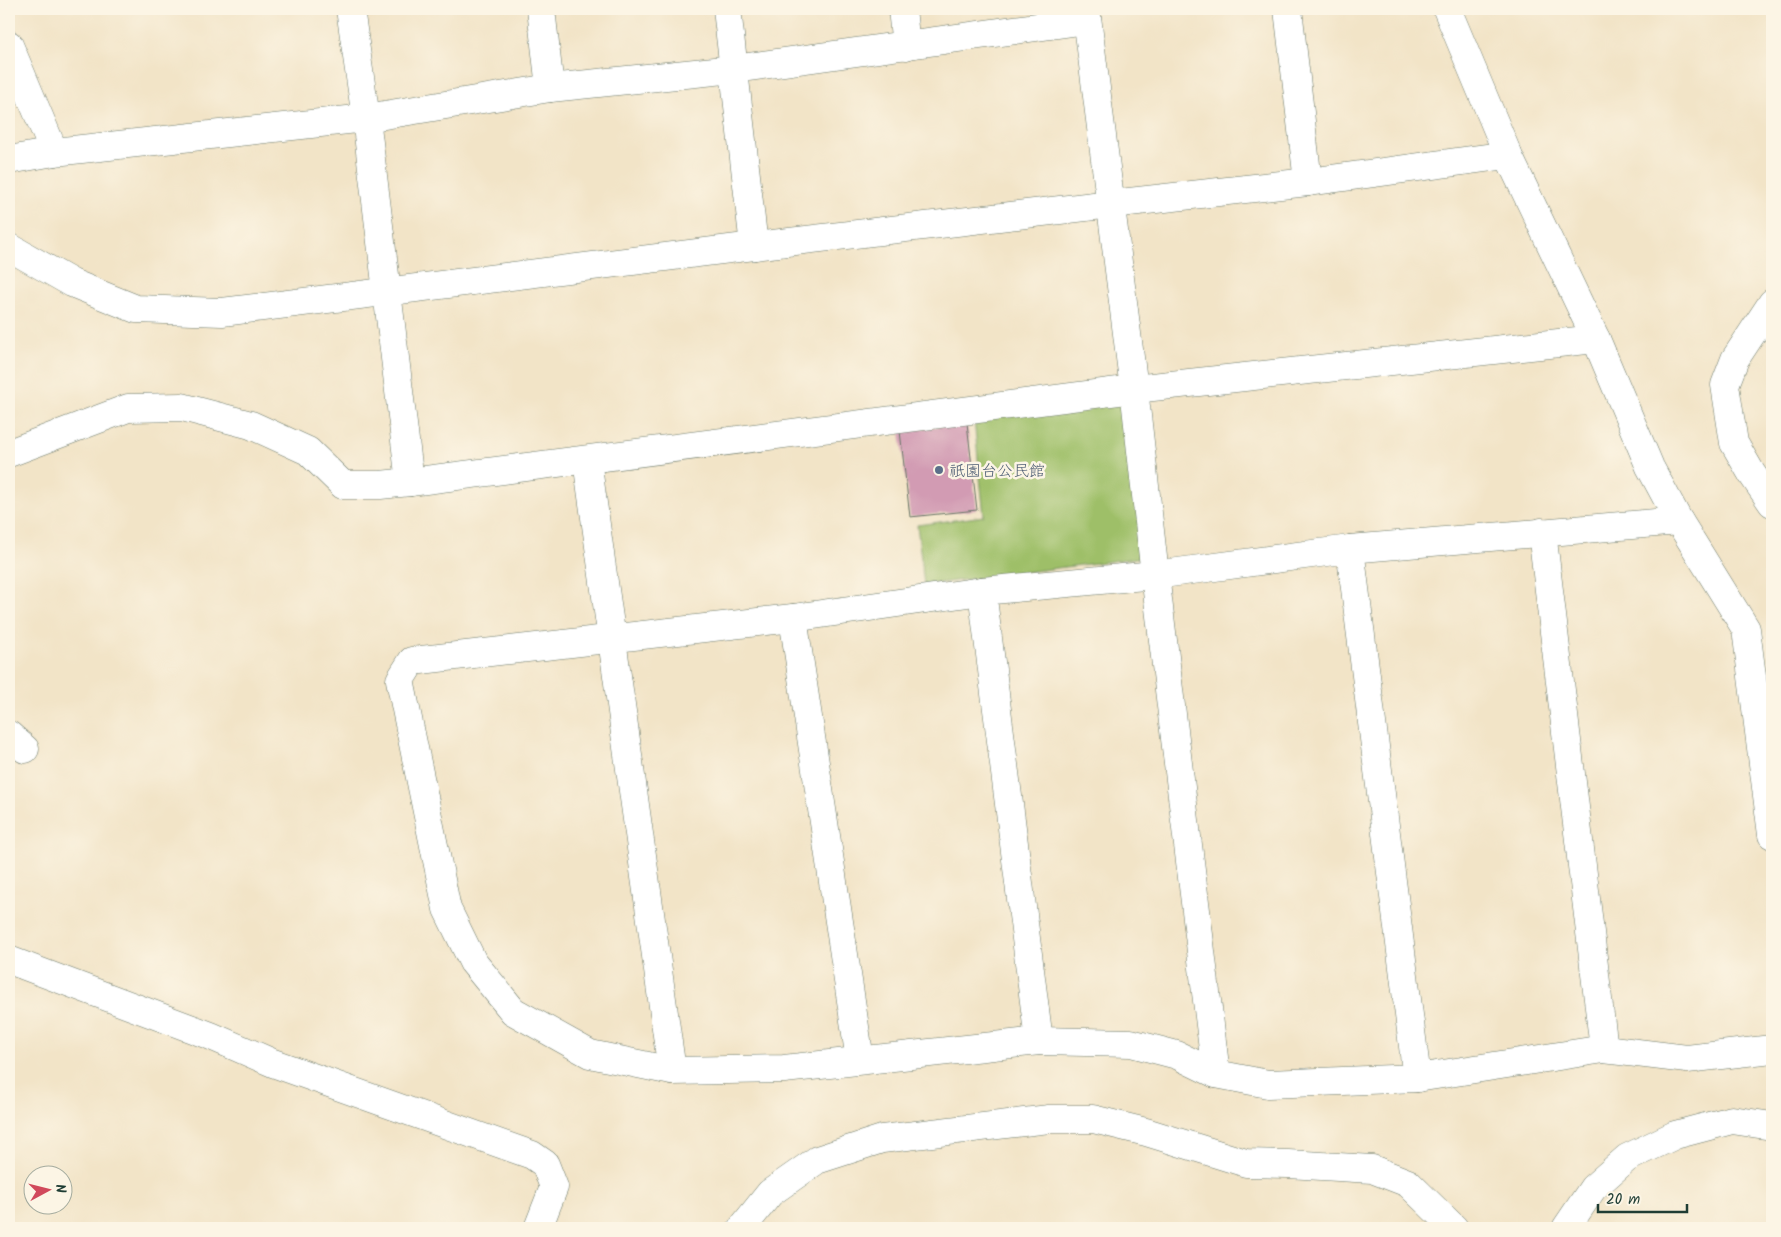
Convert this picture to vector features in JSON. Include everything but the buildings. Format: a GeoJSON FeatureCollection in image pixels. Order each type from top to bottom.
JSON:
{"type":"FeatureCollection","features":[{"type":"Feature","properties":{"kind":"street"},"geometry":{"type":"LineString","coordinates":[[350,9],[366,118],[410,482]]}},
{"type":"Feature","properties":{"kind":"street"},"geometry":{"type":"LineString","coordinates":[[541,9],[550,88]]}},
{"type":"Feature","properties":{"kind":"street"},"geometry":{"type":"LineString","coordinates":[[727,9],[754,246]]}},
{"type":"Feature","properties":{"kind":"street"},"geometry":{"type":"LineString","coordinates":[[902,9],[906,46]]}},
{"type":"Feature","properties":{"kind":"street"},"geometry":{"type":"LineString","coordinates":[[1288,9],[1308,182]]}},
{"type":"Feature","properties":{"kind":"street"},"geometry":{"type":"LineString","coordinates":[[1447,9],[1508,155],[1596,340],[1650,467],[1679,521],[1746,629],[1772,836]]}},
{"type":"Feature","properties":{"kind":"street"},"geometry":{"type":"LineString","coordinates":[[9,160],[54,152],[366,118],[550,88],[734,69],[906,46],[1086,15],[1134,389],[1216,1074]]}},
{"type":"Feature","properties":{"kind":"street"},"geometry":{"type":"LineString","coordinates":[[9,45],[54,152]]}},
{"type":"Feature","properties":{"kind":"street"},"geometry":{"type":"LineString","coordinates":[[9,247],[72,283],[136,309],[222,312],[754,246],[1308,182],[1508,155]]}},
{"type":"Feature","properties":{"kind":"street"},"geometry":{"type":"LineString","coordinates":[[1772,303],[1736,359],[1725,385],[1734,443],[1772,503]]}},
{"type":"Feature","properties":{"kind":"street"},"geometry":{"type":"LineString","coordinates":[[9,453],[128,408],[182,407],[252,425],[308,451],[343,485],[380,485],[1134,389],[1596,340]]}},
{"type":"Feature","properties":{"kind":"street"},"geometry":{"type":"LineString","coordinates":[[587,460],[672,1070]]}},
{"type":"Feature","properties":{"kind":"street"},"geometry":{"type":"LineString","coordinates":[[1679,521],[1350,549],[1155,575],[982,591],[793,618],[412,662],[400,680],[447,909],[473,962],[513,1011],[590,1054],[672,1070],[784,1069],[1039,1041],[1131,1043],[1177,1055],[1216,1074],[1268,1084],[1417,1078],[1604,1049],[1687,1059],[1772,1049]]}},
{"type":"Feature","properties":{"kind":"street"},"geometry":{"type":"LineString","coordinates":[[1542,532],[1604,1049]]}},
{"type":"Feature","properties":{"kind":"street"},"geometry":{"type":"LineString","coordinates":[[1350,549],[1417,1078]]}},
{"type":"Feature","properties":{"kind":"street"},"geometry":{"type":"LineString","coordinates":[[982,591],[1039,1041]]}},
{"type":"Feature","properties":{"kind":"street"},"geometry":{"type":"LineString","coordinates":[[793,618],[860,1060]]}},
{"type":"Feature","properties":{"kind":"street"},"geometry":{"type":"LineString","coordinates":[[9,960],[211,1036],[273,1062],[532,1155],[545,1164],[554,1187],[538,1228]]}},
{"type":"Feature","properties":{"kind":"street"},"geometry":{"type":"LineString","coordinates":[[742,1228],[770,1194],[817,1160],[882,1139],[1049,1119],[1093,1119],[1146,1132],[1246,1163],[1372,1169],[1408,1182],[1446,1224]]}},
{"type":"Feature","properties":{"kind":"street"},"geometry":{"type":"LineString","coordinates":[[1566,1228],[1593,1188],[1627,1158],[1674,1136],[1732,1120],[1772,1126]]}},
{"type":"Feature","properties":{"kind":"green space"},"geometry":{"type":"Polygon","coordinates":[[[1126,399],[1144,557],[924,585],[917,525],[984,516],[974,420],[1126,399]]]}},
{"type":"Feature","properties":{"kind":"place","name":"祇園台公民館"},"geometry":{"type":"Point","coordinates":[939,470]}}]}
